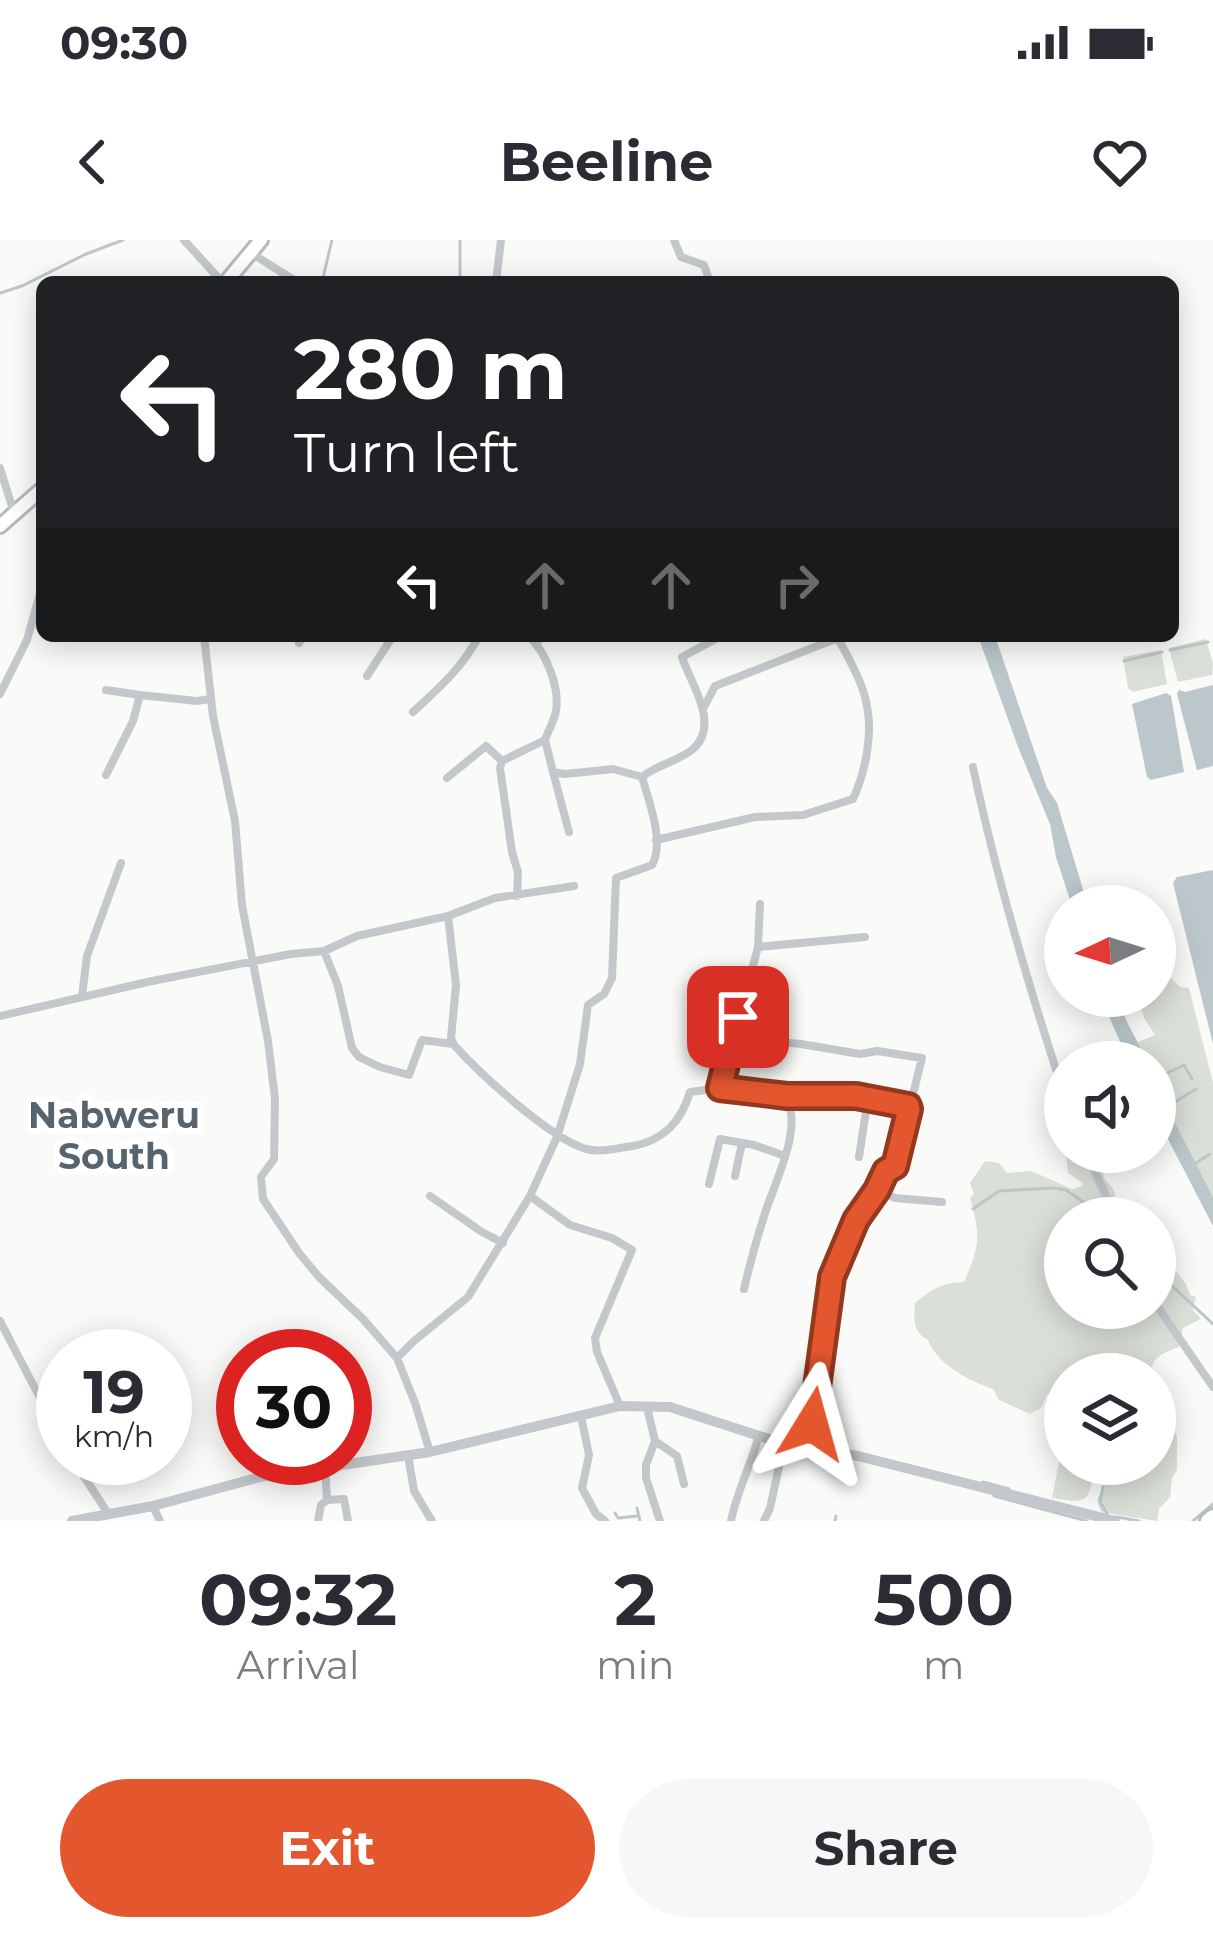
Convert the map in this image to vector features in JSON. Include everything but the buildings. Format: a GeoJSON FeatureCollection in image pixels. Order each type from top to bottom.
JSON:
{"type":"FeatureCollection","features":[{"type":"Feature","properties":{"kind":"main road"},"geometry":{"type":"LineString","coordinates":[[230,276],[260,240]]}},
{"type":"Feature","properties":{"kind":"main road"},"geometry":{"type":"LineString","coordinates":[[0,526],[36,495]]}},
{"type":"Feature","properties":{"kind":"street"},"geometry":{"type":"LineString","coordinates":[[184,240],[218,276]]}},
{"type":"Feature","properties":{"kind":"street"},"geometry":{"type":"LineString","coordinates":[[497,276],[501,240]]}},
{"type":"Feature","properties":{"kind":"street"},"geometry":{"type":"LineString","coordinates":[[674,240],[686,261],[704,265],[708,276]]}},
{"type":"Feature","properties":{"kind":"street"},"geometry":{"type":"LineString","coordinates":[[251,253],[287,276]]}},
{"type":"Feature","properties":{"kind":"street"},"geometry":{"type":"LineString","coordinates":[[0,469],[15,514]]}},
{"type":"Feature","properties":{"kind":"street"},"geometry":{"type":"LineString","coordinates":[[0,694],[27,640],[36,608]]}},
{"type":"Feature","properties":{"kind":"street"},"geometry":{"type":"LineString","coordinates":[[205,642],[275,1100],[274,1159],[261,1177],[263,1199],[319,1277],[397,1358],[430,1452]]}},
{"type":"Feature","properties":{"kind":"street"},"geometry":{"type":"LineString","coordinates":[[367,676],[389,642]]}},
{"type":"Feature","properties":{"kind":"street"},"geometry":{"type":"LineString","coordinates":[[413,712],[456,672],[476,642]]}},
{"type":"Feature","properties":{"kind":"street"},"geometry":{"type":"LineString","coordinates":[[534,642],[556,696],[556,711],[544,740],[569,832]]}},
{"type":"Feature","properties":{"kind":"street"},"geometry":{"type":"LineString","coordinates":[[703,708],[682,657],[710,642]]}},
{"type":"Feature","properties":{"kind":"street"},"geometry":{"type":"LineString","coordinates":[[641,777],[694,748],[700,738],[703,708],[715,686],[825,642]]}},
{"type":"Feature","properties":{"kind":"street"},"geometry":{"type":"LineString","coordinates":[[656,840],[854,800],[865,761],[869,718],[840,642]]}},
{"type":"Feature","properties":{"kind":"street"},"geometry":{"type":"LineString","coordinates":[[106,690],[210,699]]}},
{"type":"Feature","properties":{"kind":"street"},"geometry":{"type":"LineString","coordinates":[[106,775],[133,722],[140,695]]}},
{"type":"Feature","properties":{"kind":"street"},"geometry":{"type":"LineString","coordinates":[[517,896],[518,872],[500,769],[502,761],[544,740]]}},
{"type":"Feature","properties":{"kind":"street"},"geometry":{"type":"LineString","coordinates":[[448,778],[486,746],[502,761]]}},
{"type":"Feature","properties":{"kind":"street"},"geometry":{"type":"LineString","coordinates":[[973,767],[995,871],[1046,1041]]}},
{"type":"Feature","properties":{"kind":"street"},"geometry":{"type":"LineString","coordinates":[[553,772],[613,769],[641,777]]}},
{"type":"Feature","properties":{"kind":"street"},"geometry":{"type":"LineString","coordinates":[[397,1358],[468,1297],[530,1196],[557,1137],[580,1064],[588,1005],[604,994],[612,978],[616,878],[657,861],[641,777]]}},
{"type":"Feature","properties":{"kind":"street"},"geometry":{"type":"LineString","coordinates":[[82,996],[87,956],[121,863]]}},
{"type":"Feature","properties":{"kind":"street"},"geometry":{"type":"LineString","coordinates":[[0,1016],[324,951],[357,936],[448,916],[495,898],[574,886]]}},
{"type":"Feature","properties":{"kind":"street"},"geometry":{"type":"LineString","coordinates":[[720,1088],[758,946],[760,904]]}},
{"type":"Feature","properties":{"kind":"street"},"geometry":{"type":"LineString","coordinates":[[448,916],[456,985],[453,1044]]}},
{"type":"Feature","properties":{"kind":"street"},"geometry":{"type":"LineString","coordinates":[[758,946],[865,938]]}},
{"type":"Feature","properties":{"kind":"street"},"geometry":{"type":"LineString","coordinates":[[324,951],[338,986],[352,1048],[359,1057],[409,1076],[422,1040],[453,1044],[557,1137],[590,1150],[608,1151],[658,1138],[676,1123],[690,1092],[720,1088],[868,1098],[908,1106]]}},
{"type":"Feature","properties":{"kind":"street"},"geometry":{"type":"LineString","coordinates":[[733,1038],[922,1058],[895,1166],[886,1171],[856,1220],[830,1286],[812,1407],[811,1448]]}},
{"type":"Feature","properties":{"kind":"street"},"geometry":{"type":"LineString","coordinates":[[744,1289],[785,1156],[790,1125],[787,1096]]}},
{"type":"Feature","properties":{"kind":"street"},"geometry":{"type":"LineString","coordinates":[[859,1157],[868,1098]]}},
{"type":"Feature","properties":{"kind":"street"},"geometry":{"type":"LineString","coordinates":[[709,1184],[720,1139],[785,1156]]}},
{"type":"Feature","properties":{"kind":"street"},"geometry":{"type":"LineString","coordinates":[[735,1176],[742,1143]]}},
{"type":"Feature","properties":{"kind":"street"},"geometry":{"type":"LineString","coordinates":[[877,1190],[895,1198],[942,1202]]}},
{"type":"Feature","properties":{"kind":"street"},"geometry":{"type":"LineString","coordinates":[[430,1196],[503,1243]]}},
{"type":"Feature","properties":{"kind":"street"},"geometry":{"type":"LineString","coordinates":[[530,1196],[570,1225],[612,1238],[632,1250],[595,1339],[620,1406]]}},
{"type":"Feature","properties":{"kind":"street"},"geometry":{"type":"LineString","coordinates":[[0,1322],[36,1391]]}},
{"type":"Feature","properties":{"kind":"street"},"geometry":{"type":"LineString","coordinates":[[1173,1329],[1213,1387]]}},
{"type":"Feature","properties":{"kind":"street"},"geometry":{"type":"LineString","coordinates":[[372,1460],[430,1452],[620,1406],[670,1407],[784,1444],[858,1456],[1115,1521]]}},
{"type":"Feature","properties":{"kind":"street"},"geometry":{"type":"LineString","coordinates":[[647,1406],[655,1441],[646,1478],[660,1521]]}},
{"type":"Feature","properties":{"kind":"street"},"geometry":{"type":"LineString","coordinates":[[581,1416],[589,1455],[582,1488],[605,1521]]}},
{"type":"Feature","properties":{"kind":"street"},"geometry":{"type":"LineString","coordinates":[[731,1521],[758,1436]]}},
{"type":"Feature","properties":{"kind":"street"},"geometry":{"type":"LineString","coordinates":[[655,1441],[677,1456],[684,1484]]}},
{"type":"Feature","properties":{"kind":"street"},"geometry":{"type":"LineString","coordinates":[[764,1521],[784,1444]]}},
{"type":"Feature","properties":{"kind":"street"},"geometry":{"type":"LineString","coordinates":[[408,1455],[415,1491],[432,1521]]}},
{"type":"Feature","properties":{"kind":"street"},"geometry":{"type":"LineString","coordinates":[[90,1485],[110,1515]]}},
{"type":"Feature","properties":{"kind":"street"},"geometry":{"type":"LineString","coordinates":[[72,1521],[233,1485]]}},
{"type":"Feature","properties":{"kind":"street"},"geometry":{"type":"LineString","coordinates":[[326,1485],[327,1500]]}},
{"type":"Feature","properties":{"kind":"street"},"geometry":{"type":"LineString","coordinates":[[318,1521],[322,1504],[344,1499],[348,1521]]}},
{"type":"Feature","properties":{"kind":"street"},"geometry":{"type":"LineString","coordinates":[[153,1506],[160,1521]]}},
{"type":"Feature","properties":{"kind":"shaded area"},"geometry":{"type":"Polygon","coordinates":[[[1206,639],[1212,675],[1178,682],[1169,648],[1206,639]]]}},
{"type":"Feature","properties":{"kind":"shaded area"},"geometry":{"type":"Polygon","coordinates":[[[980,642],[997,642],[1047,788],[1057,803],[1082,885],[1065,885],[1050,824],[980,642]]]}},
{"type":"Feature","properties":{"kind":"shaded area"},"geometry":{"type":"Polygon","coordinates":[[[1161,650],[1167,684],[1133,692],[1128,688],[1123,657],[1161,650]]]}},
{"type":"Feature","properties":{"kind":"shaded area"},"geometry":{"type":"Polygon","coordinates":[[[1213,685],[1213,766],[1197,770],[1177,694],[1213,685]]]}},
{"type":"Feature","properties":{"kind":"shaded area"},"geometry":{"type":"Polygon","coordinates":[[[1166,693],[1171,696],[1184,772],[1151,780],[1132,704],[1166,693]]]}},
{"type":"Feature","properties":{"kind":"shaded area"},"geometry":{"type":"Polygon","coordinates":[[[1213,870],[1213,1044],[1173,883],[1177,877],[1213,870]]]}},
{"type":"Feature","properties":{"kind":"shaded area"},"geometry":{"type":"Polygon","coordinates":[[[1176,983],[1189,988],[1213,1083],[1213,1197],[1176,1124],[1176,1041],[1140,1041],[1155,1035],[1144,1018],[1176,1017],[1176,983]]]}},
{"type":"Feature","properties":{"kind":"shaded area"},"geometry":{"type":"Polygon","coordinates":[[[1109,1017],[1125,1017],[1137,1041],[1120,1041],[1109,1017]]]}},
{"type":"Feature","properties":{"kind":"shaded area"},"geometry":{"type":"Polygon","coordinates":[[[1176,1124],[1213,1197],[1213,1226],[1176,1155],[1176,1124]]]}},
{"type":"Feature","properties":{"kind":"shaded area"},"geometry":{"type":"Polygon","coordinates":[[[985,1161],[999,1163],[1007,1173],[1031,1171],[1072,1189],[1083,1183],[1068,1173],[1103,1173],[1115,1197],[1044,1197],[1044,1329],[1176,1329],[1176,1271],[1196,1297],[1193,1310],[1201,1319],[1183,1328],[1186,1342],[1165,1353],[1044,1353],[1044,1402],[1030,1414],[999,1400],[993,1389],[946,1364],[919,1333],[915,1303],[938,1288],[964,1282],[977,1240],[970,1183],[985,1161]]]}},
{"type":"Feature","properties":{"kind":"shaded area"},"geometry":{"type":"Polygon","coordinates":[[[1055,1485],[1090,1485],[1082,1500],[1052,1498],[1055,1485]]]}},
{"type":"Feature","properties":{"kind":"shaded area"},"geometry":{"type":"Polygon","coordinates":[[[1171,1485],[1157,1521],[1101,1512],[1097,1500],[1103,1487],[1171,1485]]]}},
{"type":"Feature","properties":{"kind":"waterway"},"geometry":{"type":"LineString","coordinates":[[42,276],[123,240]]}},
{"type":"Feature","properties":{"kind":"waterway"},"geometry":{"type":"LineString","coordinates":[[323,276],[332,240]]}},
{"type":"Feature","properties":{"kind":"waterway"},"geometry":{"type":"LineString","coordinates":[[460,240],[460,276]]}},
{"type":"Feature","properties":{"kind":"waterway"},"geometry":{"type":"LineString","coordinates":[[0,293],[36,279]]}},
{"type":"Feature","properties":{"kind":"waterway"},"geometry":{"type":"LineString","coordinates":[[1170,650],[1208,642]]}},
{"type":"Feature","properties":{"kind":"waterway"},"geometry":{"type":"LineString","coordinates":[[1124,661],[1162,652]]}},
{"type":"Feature","properties":{"kind":"waterway"},"geometry":{"type":"LineString","coordinates":[[1176,1069],[1184,1065],[1192,1079]]}},
{"type":"Feature","properties":{"kind":"waterway"},"geometry":{"type":"LineString","coordinates":[[1176,1101],[1196,1089]]}},
{"type":"Feature","properties":{"kind":"waterway"},"geometry":{"type":"LineString","coordinates":[[1196,1163],[1210,1154]]}},
{"type":"Feature","properties":{"kind":"waterway"},"geometry":{"type":"LineString","coordinates":[[973,1209],[999,1191],[1054,1188],[1076,1197]]}},
{"type":"Feature","properties":{"kind":"waterway"},"geometry":{"type":"LineString","coordinates":[[1176,1290],[1213,1324]]}},
{"type":"Feature","properties":{"kind":"waterway"},"geometry":{"type":"LineString","coordinates":[[983,1482],[1009,1489]]}},
{"type":"Feature","properties":{"kind":"waterway"},"geometry":{"type":"LineString","coordinates":[[1103,1487],[1100,1502],[1108,1515]]}},
{"type":"Feature","properties":{"kind":"waterway"},"geometry":{"type":"LineString","coordinates":[[994,1496],[1087,1521]]}},
{"type":"Feature","properties":{"kind":"waterway"},"geometry":{"type":"LineString","coordinates":[[1193,1521],[1213,1504]]}},
{"type":"Feature","properties":{"kind":"waterway"},"geometry":{"type":"LineString","coordinates":[[637,1508],[640,1521]]}},
{"type":"Feature","properties":{"kind":"waterway"},"geometry":{"type":"LineString","coordinates":[[615,1513],[618,1518],[637,1516]]}},
{"type":"Feature","properties":{"kind":"waterway"},"geometry":{"type":"LineString","coordinates":[[835,1521],[836,1516]]}},
{"type":"Feature","properties":{"kind":"waterway"},"geometry":{"type":"LineString","coordinates":[[1117,1517],[1139,1521]]}},
{"type":"Feature","properties":{"kind":"district","name":"Nabweru South"},"geometry":{"type":"Point","coordinates":[114,1136]}},
{"type":"Feature","properties":{"kind":"route"},"geometry":{"type":"LineString","coordinates":[[738,1017],[720,1088],[787,1096],[856,1096],[909,1109],[895,1166],[886,1171],[856,1220],[830,1286],[812,1424]]}}]}
